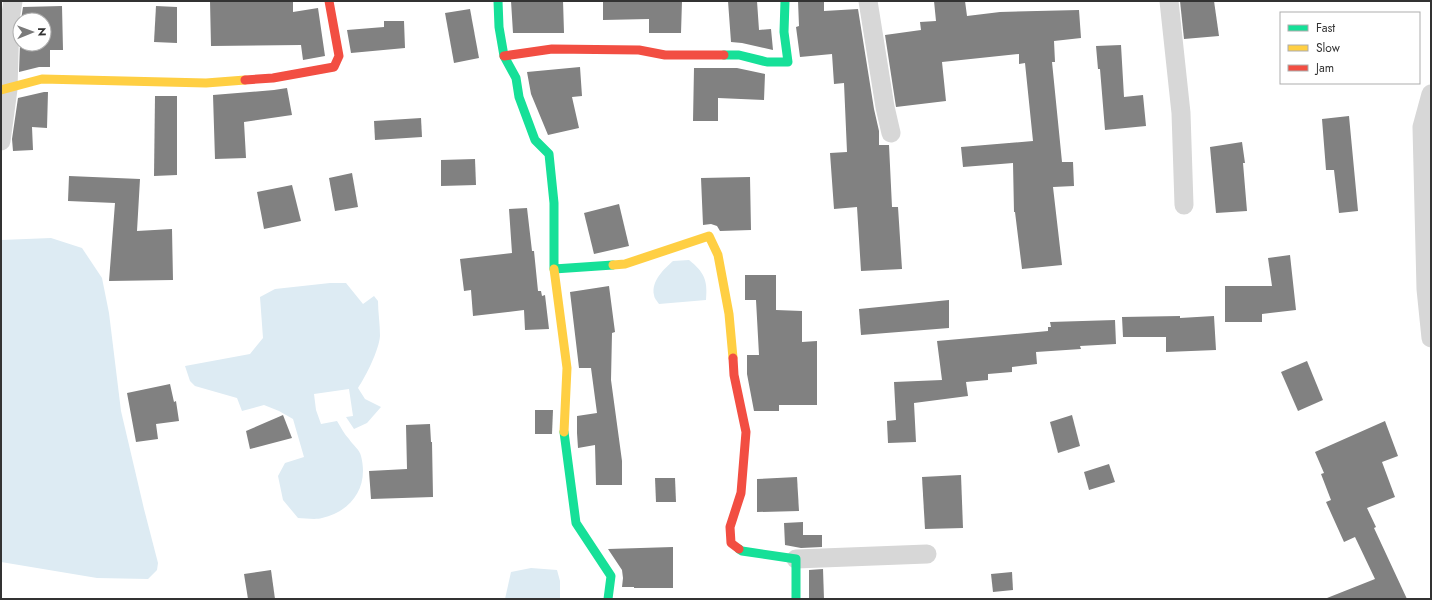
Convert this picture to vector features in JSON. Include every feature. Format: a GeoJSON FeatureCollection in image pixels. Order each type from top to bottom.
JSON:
{"type":"FeatureCollection","features":[{"type":"Feature","properties":{"kind":"street"},"geometry":{"type":"LineString","coordinates":[[1,141],[4,89],[13,1]]}},
{"type":"Feature","properties":{"kind":"street"},"geometry":{"type":"LineString","coordinates":[[4,89],[42,80],[213,83],[273,78],[334,67],[339,56],[329,1]]}},
{"type":"Feature","properties":{"kind":"street"},"geometry":{"type":"LineString","coordinates":[[498,1],[499,28],[504,56],[516,78],[519,97],[535,140],[549,154],[554,203],[554,269],[567,368],[564,434],[576,523],[611,576],[608,599]]}},
{"type":"Feature","properties":{"kind":"street"},"geometry":{"type":"LineString","coordinates":[[504,56],[552,49],[600,49],[639,50],[665,55],[738,55],[767,62],[788,62],[783,34],[785,1]]}},
{"type":"Feature","properties":{"kind":"street"},"geometry":{"type":"LineString","coordinates":[[868,1],[885,106],[891,133]]}},
{"type":"Feature","properties":{"kind":"street"},"geometry":{"type":"LineString","coordinates":[[1169,1],[1181,112],[1184,205]]}},
{"type":"Feature","properties":{"kind":"street"},"geometry":{"type":"LineString","coordinates":[[1431,94],[1422,127],[1426,289],[1431,338]]}},
{"type":"Feature","properties":{"kind":"street"},"geometry":{"type":"LineString","coordinates":[[554,269],[625,264],[709,236],[718,255],[729,314],[734,375],[746,432],[741,492],[730,527],[731,543],[742,551],[796,559],[928,554]]}},
{"type":"Feature","properties":{"kind":"street"},"geometry":{"type":"LineString","coordinates":[[796,559],[796,599]]}},
{"type":"Feature","properties":{"kind":"shaded area"},"geometry":{"type":"Polygon","coordinates":[[[51,238],[82,248],[102,278],[109,313],[121,411],[158,563],[157,570],[148,579],[97,578],[1,562],[1,240],[51,238]]]}},
{"type":"Feature","properties":{"kind":"shaded area"},"geometry":{"type":"Polygon","coordinates":[[[689,260],[698,268],[704,277],[706,300],[659,304],[654,297],[654,285],[656,280],[673,261],[689,260]]]}},
{"type":"Feature","properties":{"kind":"shaded area"},"geometry":{"type":"Polygon","coordinates":[[[330,283],[346,283],[363,304],[374,296],[378,301],[380,332],[379,342],[372,363],[358,388],[365,399],[381,407],[367,423],[354,429],[346,417],[353,416],[349,389],[314,394],[316,410],[321,424],[337,421],[359,452],[363,467],[362,478],[356,496],[342,510],[333,515],[319,519],[298,518],[283,500],[278,476],[285,463],[304,457],[293,419],[264,405],[242,411],[237,398],[195,386],[190,381],[185,366],[250,354],[263,338],[260,297],[275,289],[330,283]]]}},
{"type":"Feature","properties":{"kind":"shaded area"},"geometry":{"type":"Polygon","coordinates":[[[531,568],[557,570],[560,581],[560,599],[505,599],[511,572],[531,568]]]}},
{"type":"Feature","properties":{"kind":"building"},"geometry":{"type":"Polygon","coordinates":[[[210,1],[293,1],[293,12],[318,8],[325,56],[303,60],[301,45],[211,46],[210,1]]]}},
{"type":"Feature","properties":{"kind":"building"},"geometry":{"type":"Polygon","coordinates":[[[511,1],[563,1],[564,33],[513,33],[511,1]]]}},
{"type":"Feature","properties":{"kind":"building"},"geometry":{"type":"Polygon","coordinates":[[[603,1],[682,1],[681,33],[649,33],[649,19],[603,20],[603,1]]]}},
{"type":"Feature","properties":{"kind":"building"},"geometry":{"type":"Polygon","coordinates":[[[728,1],[757,1],[759,30],[771,29],[773,50],[731,42],[728,1]]]}},
{"type":"Feature","properties":{"kind":"building"},"geometry":{"type":"Polygon","coordinates":[[[798,1],[824,1],[824,11],[858,9],[879,131],[879,145],[889,145],[892,207],[898,207],[902,269],[861,271],[857,207],[834,209],[830,153],[847,152],[844,83],[834,84],[832,54],[800,57],[796,27],[799,26],[798,1]]]}},
{"type":"Feature","properties":{"kind":"building"},"geometry":{"type":"Polygon","coordinates":[[[934,1],[965,1],[967,16],[1000,12],[1079,10],[1081,38],[1054,41],[1055,62],[1052,62],[1062,162],[1073,162],[1074,186],[1053,187],[1062,265],[1022,269],[1014,212],[1013,163],[963,167],[961,147],[1033,141],[1025,63],[1019,64],[1019,54],[942,62],[946,101],[896,107],[885,35],[921,30],[920,22],[936,21],[934,1]]]}},
{"type":"Feature","properties":{"kind":"building"},"geometry":{"type":"Polygon","coordinates":[[[1180,1],[1214,1],[1219,36],[1184,39],[1180,1]]]}},
{"type":"Feature","properties":{"kind":"building"},"geometry":{"type":"Polygon","coordinates":[[[62,6],[63,50],[52,50],[52,12],[22,12],[23,7],[62,6]]]}},
{"type":"Feature","properties":{"kind":"building"},"geometry":{"type":"Polygon","coordinates":[[[156,6],[177,7],[177,43],[154,42],[156,6]]]}},
{"type":"Feature","properties":{"kind":"building"},"geometry":{"type":"Polygon","coordinates":[[[470,9],[479,58],[454,63],[445,13],[470,9]]]}},
{"type":"Feature","properties":{"kind":"building"},"geometry":{"type":"Polygon","coordinates":[[[384,21],[404,21],[405,48],[351,53],[347,30],[384,27],[384,21]]]}},
{"type":"Feature","properties":{"kind":"building"},"geometry":{"type":"Polygon","coordinates":[[[1121,45],[1124,97],[1143,95],[1146,126],[1105,130],[1100,69],[1098,69],[1096,46],[1121,45]]]}},
{"type":"Feature","properties":{"kind":"building"},"geometry":{"type":"Polygon","coordinates":[[[20,52],[50,52],[50,67],[39,67],[19,72],[20,52]]]}},
{"type":"Feature","properties":{"kind":"building"},"geometry":{"type":"Polygon","coordinates":[[[580,67],[582,96],[572,97],[579,128],[548,135],[531,94],[527,72],[580,67]]]}},
{"type":"Feature","properties":{"kind":"building"},"geometry":{"type":"Polygon","coordinates":[[[694,68],[737,68],[765,74],[764,100],[718,98],[718,121],[693,121],[694,68]]]}},
{"type":"Feature","properties":{"kind":"building"},"geometry":{"type":"Polygon","coordinates":[[[287,88],[292,115],[244,122],[246,158],[215,159],[213,95],[287,88]]]}},
{"type":"Feature","properties":{"kind":"building"},"geometry":{"type":"Polygon","coordinates":[[[48,92],[47,128],[32,127],[33,150],[13,151],[12,139],[18,98],[48,92]]]}},
{"type":"Feature","properties":{"kind":"building"},"geometry":{"type":"Polygon","coordinates":[[[155,96],[177,96],[177,175],[154,176],[155,96]]]}},
{"type":"Feature","properties":{"kind":"building"},"geometry":{"type":"Polygon","coordinates":[[[1349,116],[1358,211],[1339,213],[1334,170],[1326,170],[1322,119],[1349,116]]]}},
{"type":"Feature","properties":{"kind":"building"},"geometry":{"type":"Polygon","coordinates":[[[421,118],[422,137],[375,140],[374,121],[421,118]]]}},
{"type":"Feature","properties":{"kind":"building"},"geometry":{"type":"Polygon","coordinates":[[[1242,142],[1245,163],[1243,163],[1247,211],[1216,213],[1210,147],[1242,142]]]}},
{"type":"Feature","properties":{"kind":"building"},"geometry":{"type":"Polygon","coordinates":[[[475,159],[476,185],[441,186],[441,160],[475,159]]]}},
{"type":"Feature","properties":{"kind":"building"},"geometry":{"type":"Polygon","coordinates":[[[352,173],[358,207],[335,211],[329,178],[352,173]]]}},
{"type":"Feature","properties":{"kind":"building"},"geometry":{"type":"Polygon","coordinates":[[[69,176],[140,179],[137,231],[172,229],[173,280],[109,281],[115,203],[68,201],[69,176]]]}},
{"type":"Feature","properties":{"kind":"building"},"geometry":{"type":"Polygon","coordinates":[[[750,177],[751,230],[720,231],[717,226],[711,224],[703,225],[701,178],[750,177]]]}},
{"type":"Feature","properties":{"kind":"building"},"geometry":{"type":"Polygon","coordinates":[[[292,185],[301,221],[264,229],[257,192],[292,185]]]}},
{"type":"Feature","properties":{"kind":"building"},"geometry":{"type":"Polygon","coordinates":[[[619,204],[629,246],[594,254],[584,213],[619,204]]]}},
{"type":"Feature","properties":{"kind":"building"},"geometry":{"type":"Polygon","coordinates":[[[527,208],[532,251],[534,251],[538,291],[541,291],[542,296],[545,295],[549,329],[525,330],[524,310],[473,316],[471,290],[464,291],[460,259],[512,253],[509,209],[527,208]]]}},
{"type":"Feature","properties":{"kind":"building"},"geometry":{"type":"Polygon","coordinates":[[[1290,255],[1296,310],[1262,314],[1262,322],[1225,322],[1225,286],[1272,286],[1268,258],[1290,255]]]}},
{"type":"Feature","properties":{"kind":"building"},"geometry":{"type":"Polygon","coordinates":[[[745,275],[776,275],[776,310],[802,311],[802,342],[817,341],[817,405],[779,405],[779,411],[754,411],[747,374],[747,355],[759,355],[756,300],[745,300],[745,275]]]}},
{"type":"Feature","properties":{"kind":"building"},"geometry":{"type":"Polygon","coordinates":[[[609,286],[615,332],[612,333],[611,380],[622,461],[622,485],[596,485],[595,445],[578,448],[577,416],[597,413],[591,368],[579,368],[570,292],[609,286]]]}},
{"type":"Feature","properties":{"kind":"building"},"geometry":{"type":"Polygon","coordinates":[[[949,300],[949,328],[861,335],[859,309],[949,300]]]}},
{"type":"Feature","properties":{"kind":"building"},"geometry":{"type":"Polygon","coordinates":[[[1180,316],[1180,318],[1214,316],[1216,350],[1166,352],[1166,337],[1123,337],[1122,317],[1180,316]]]}},
{"type":"Feature","properties":{"kind":"building"},"geometry":{"type":"Polygon","coordinates":[[[1115,320],[1116,344],[1080,346],[1081,349],[1036,352],[1037,364],[1012,367],[1012,372],[988,374],[988,380],[966,382],[968,396],[914,403],[916,442],[888,443],[887,421],[896,420],[894,382],[942,380],[937,341],[1048,331],[1048,327],[1051,327],[1050,322],[1115,320]]]}},
{"type":"Feature","properties":{"kind":"building"},"geometry":{"type":"Polygon","coordinates":[[[1307,361],[1323,400],[1298,411],[1281,372],[1307,361]]]}},
{"type":"Feature","properties":{"kind":"building"},"geometry":{"type":"Polygon","coordinates":[[[170,384],[174,402],[176,401],[179,421],[156,424],[158,439],[136,442],[127,393],[170,384]]]}},
{"type":"Feature","properties":{"kind":"building"},"geometry":{"type":"Polygon","coordinates":[[[535,410],[553,410],[552,434],[535,434],[535,410]]]}},
{"type":"Feature","properties":{"kind":"building"},"geometry":{"type":"Polygon","coordinates":[[[283,415],[292,438],[250,449],[246,431],[283,415]]]}},
{"type":"Feature","properties":{"kind":"building"},"geometry":{"type":"Polygon","coordinates":[[[1072,415],[1080,446],[1058,453],[1050,422],[1072,415]]]}},
{"type":"Feature","properties":{"kind":"building"},"geometry":{"type":"Polygon","coordinates":[[[1385,421],[1398,456],[1382,462],[1395,497],[1367,508],[1376,527],[1374,528],[1407,599],[1327,599],[1375,579],[1355,537],[1344,542],[1326,502],[1331,500],[1321,474],[1324,473],[1315,452],[1385,421]]]}},
{"type":"Feature","properties":{"kind":"building"},"geometry":{"type":"Polygon","coordinates":[[[430,424],[432,442],[433,497],[371,499],[369,471],[407,469],[406,425],[430,424]]]}},
{"type":"Feature","properties":{"kind":"building"},"geometry":{"type":"Polygon","coordinates":[[[1109,464],[1115,482],[1089,490],[1084,472],[1109,464]]]}},
{"type":"Feature","properties":{"kind":"building"},"geometry":{"type":"Polygon","coordinates":[[[961,475],[963,528],[925,529],[922,477],[961,475]]]}},
{"type":"Feature","properties":{"kind":"building"},"geometry":{"type":"Polygon","coordinates":[[[797,477],[799,511],[757,512],[757,479],[797,477]]]}},
{"type":"Feature","properties":{"kind":"building"},"geometry":{"type":"Polygon","coordinates":[[[655,478],[675,478],[676,502],[656,502],[655,478]]]}},
{"type":"Feature","properties":{"kind":"building"},"geometry":{"type":"Polygon","coordinates":[[[803,522],[803,535],[822,535],[822,547],[801,548],[785,545],[784,523],[803,522]]]}},
{"type":"Feature","properties":{"kind":"building"},"geometry":{"type":"Polygon","coordinates":[[[673,547],[673,588],[622,587],[622,570],[608,549],[673,547]]]}},
{"type":"Feature","properties":{"kind":"building"},"geometry":{"type":"Polygon","coordinates":[[[823,569],[824,599],[809,599],[809,570],[823,569]]]}},
{"type":"Feature","properties":{"kind":"building"},"geometry":{"type":"Polygon","coordinates":[[[271,570],[275,599],[248,599],[244,574],[271,570]]]}},
{"type":"Feature","properties":{"kind":"building"},"geometry":{"type":"Polygon","coordinates":[[[1012,572],[1013,590],[993,592],[991,574],[1012,572]]]}},
{"type":"Feature","properties":{"kind":"traffic: fast"},"geometry":{"type":"LineString","coordinates":[[498,1],[499,27],[504,56],[516,78],[519,97],[535,140],[549,154],[554,203],[554,269],[613,265]]}},
{"type":"Feature","properties":{"kind":"traffic: fast"},"geometry":{"type":"LineString","coordinates":[[724,55],[739,55],[767,62],[788,62],[784,32],[785,1]]}},
{"type":"Feature","properties":{"kind":"traffic: fast"},"geometry":{"type":"LineString","coordinates":[[564,432],[576,523],[611,576],[608,599]]}},
{"type":"Feature","properties":{"kind":"traffic: fast"},"geometry":{"type":"LineString","coordinates":[[739,549],[742,551],[796,559],[796,599]]}},
{"type":"Feature","properties":{"kind":"traffic: slow"},"geometry":{"type":"LineString","coordinates":[[1,90],[42,79],[206,83],[245,80]]}},
{"type":"Feature","properties":{"kind":"traffic: slow"},"geometry":{"type":"LineString","coordinates":[[613,265],[625,264],[709,236],[718,255],[729,314],[733,358]]}},
{"type":"Feature","properties":{"kind":"traffic: slow"},"geometry":{"type":"LineString","coordinates":[[554,269],[567,368],[564,432]]}},
{"type":"Feature","properties":{"kind":"traffic: jam"},"geometry":{"type":"LineString","coordinates":[[245,80],[273,78],[334,67],[339,56],[329,1]]}},
{"type":"Feature","properties":{"kind":"traffic: jam"},"geometry":{"type":"LineString","coordinates":[[504,56],[552,49],[639,50],[665,55],[724,55]]}},
{"type":"Feature","properties":{"kind":"traffic: jam"},"geometry":{"type":"LineString","coordinates":[[733,358],[734,375],[746,432],[741,493],[730,527],[731,543],[739,549]]}}]}
